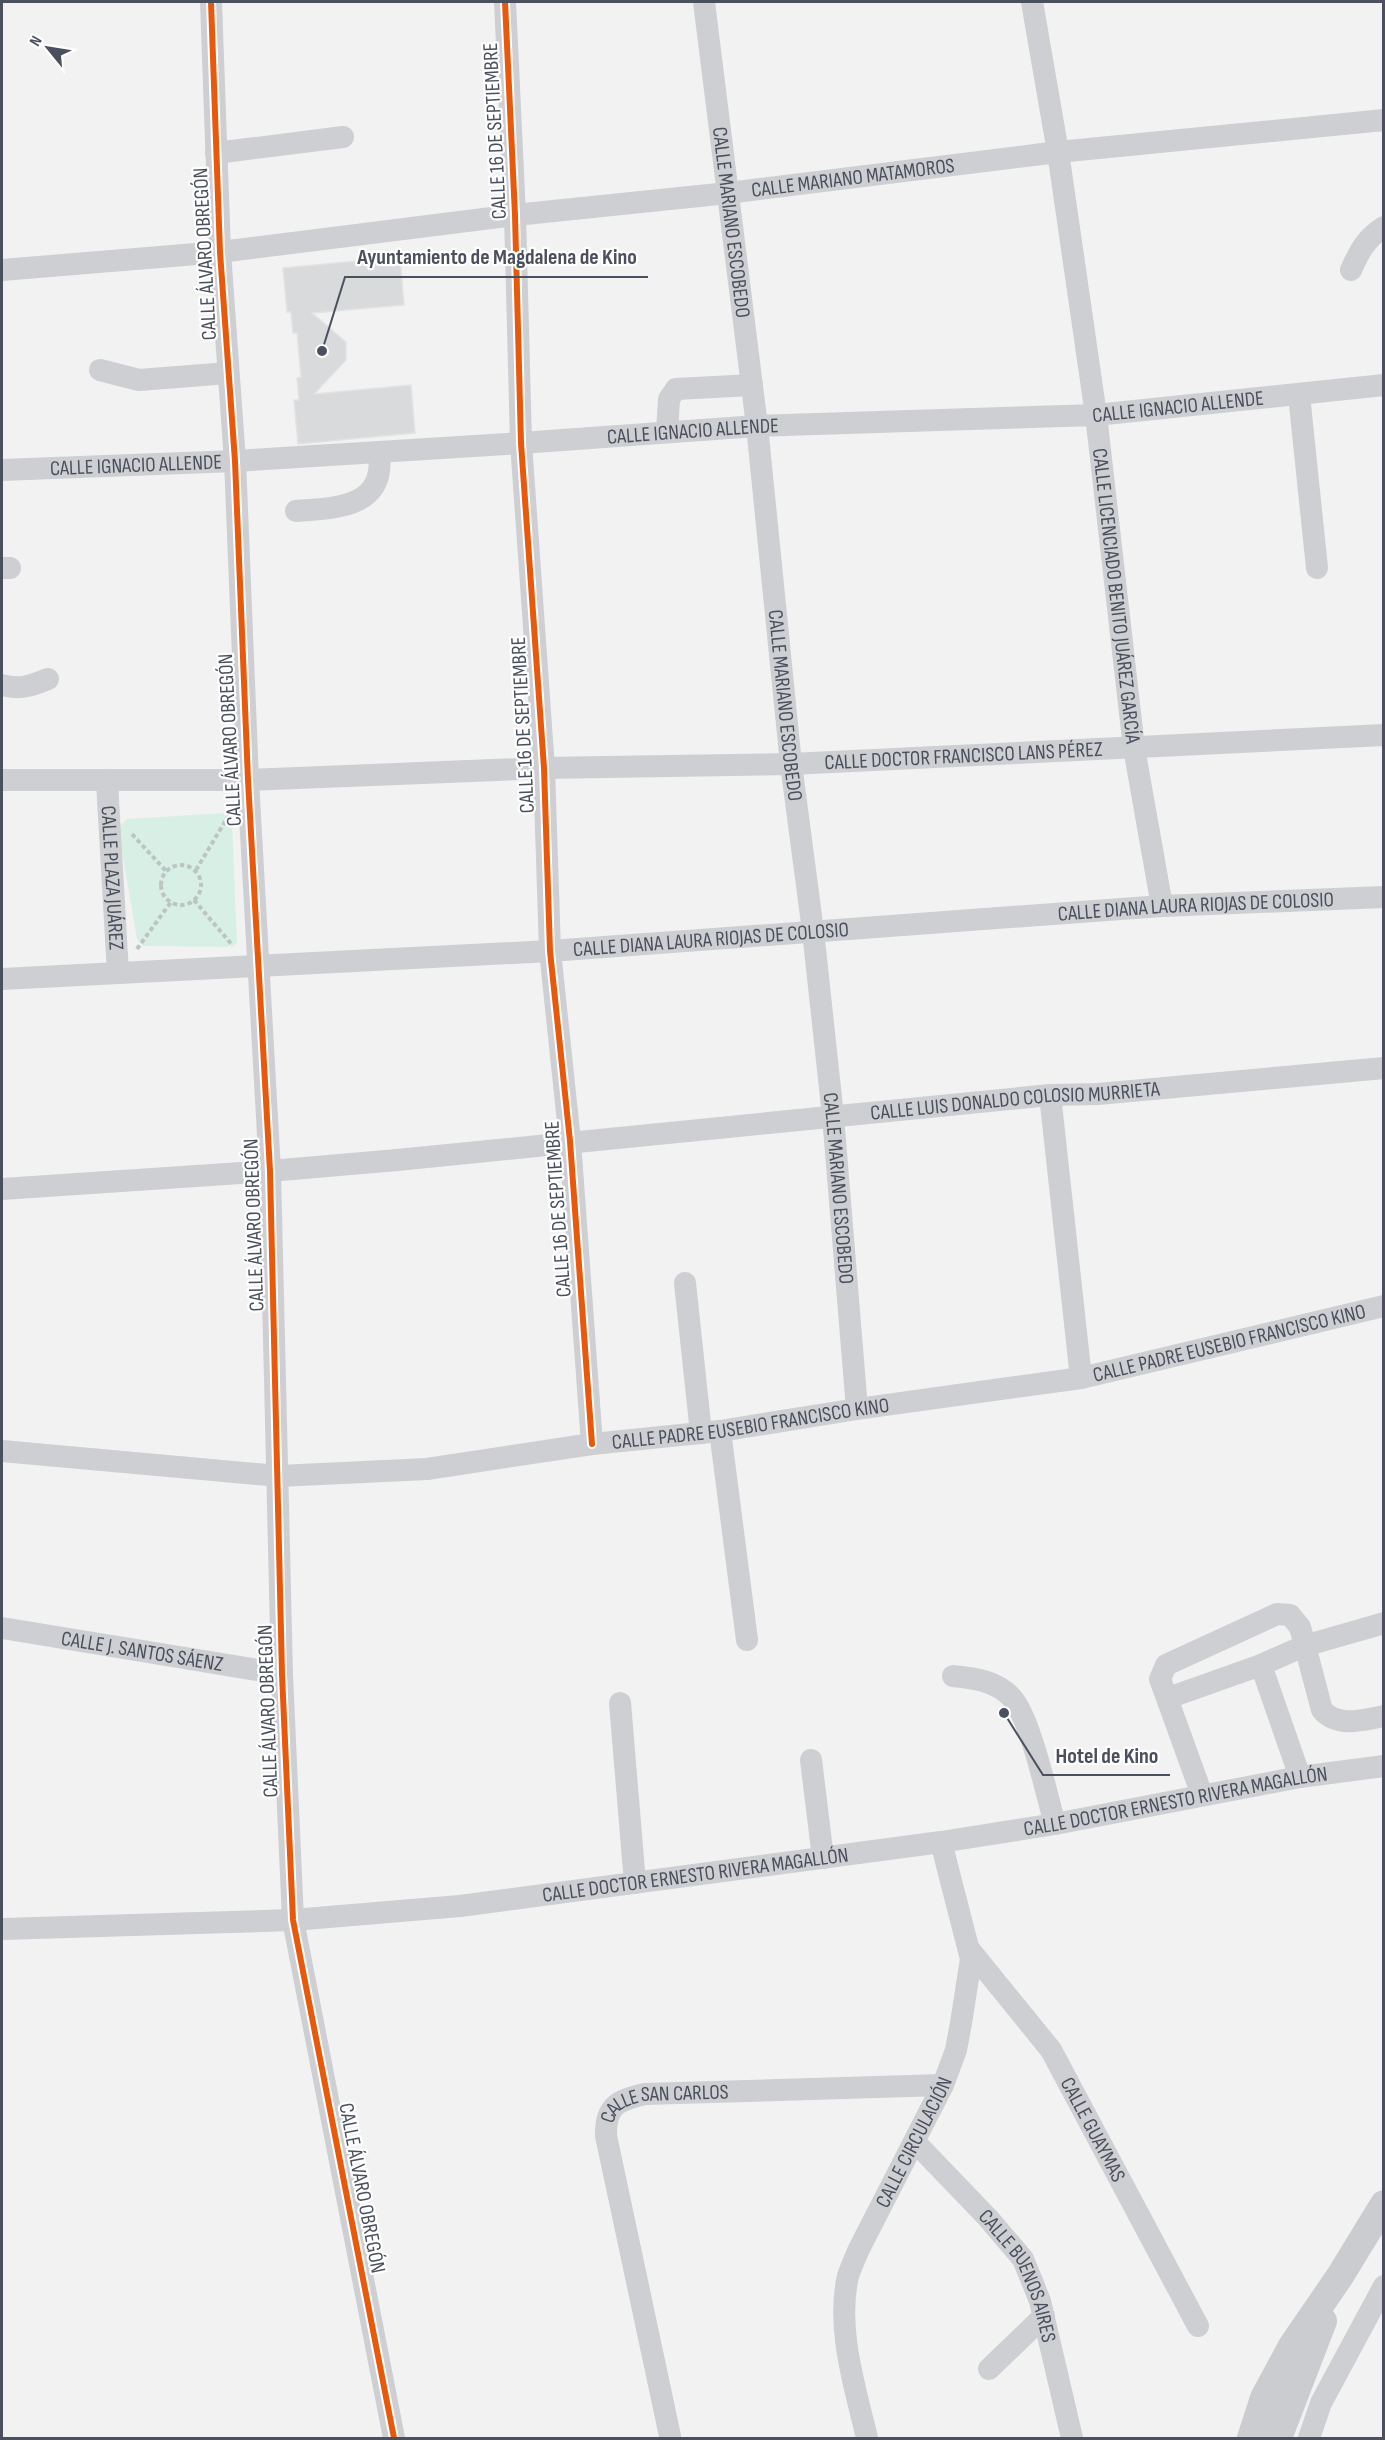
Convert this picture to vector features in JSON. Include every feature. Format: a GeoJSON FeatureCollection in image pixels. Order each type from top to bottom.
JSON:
{"type":"FeatureCollection","features":[{"type":"Feature","properties":{"kind":"main road"},"geometry":{"type":"LineString","coordinates":[[1251,2439],[1264,2398],[1292,2346],[1340,2277],[1382,2210]]}},
{"type":"Feature","properties":{"kind":"main road"},"geometry":{"type":"LineString","coordinates":[[1278,2439],[1340,2277]]}},
{"type":"Feature","properties":{"kind":"street","name":"CALLE ÁLVARO OBREGÓN"},"geometry":{"type":"LineString","coordinates":[[211,2],[220,252],[235,461],[257,965],[270,1171],[282,1674],[293,1920],[393,2439]]}},
{"type":"Feature","properties":{"kind":"street","name":"CALLE 16 DE SEPTIEMBRE"},"geometry":{"type":"LineString","coordinates":[[505,2],[515,215],[521,443],[544,768],[550,951],[570,1141],[592,1444]]}},
{"type":"Feature","properties":{"kind":"street","name":"CALLE MARIANO ESCOBEDO"},"geometry":{"type":"LineString","coordinates":[[704,2],[757,426],[791,764],[813,931],[833,1116],[857,1409]]}},
{"type":"Feature","properties":{"kind":"street","name":"CALLE LICENCIADO BENITO JUÁREZ GARCÍA"},"geometry":{"type":"LineString","coordinates":[[1032,2],[1058,152],[1096,415],[1134,748],[1162,906]]}},
{"type":"Feature","properties":{"kind":"street","name":"CALLE MARIANO MATAMOROS"},"geometry":{"type":"LineString","coordinates":[[2,270],[220,252],[1058,152],[1383,120]]}},
{"type":"Feature","properties":{"kind":"street"},"geometry":{"type":"LineString","coordinates":[[216,153],[344,137]]}},
{"type":"Feature","properties":{"kind":"street"},"geometry":{"type":"LineString","coordinates":[[1351,270],[1362,247],[1374,233],[1383,227]]}},
{"type":"Feature","properties":{"kind":"street"},"geometry":{"type":"LineString","coordinates":[[100,370],[139,380],[228,373]]}},
{"type":"Feature","properties":{"kind":"street"},"geometry":{"type":"LineString","coordinates":[[667,432],[669,399],[676,389],[752,385]]}},
{"type":"Feature","properties":{"kind":"street","name":"CALLE IGNACIO ALLENDE"},"geometry":{"type":"LineString","coordinates":[[2,470],[235,461],[757,426],[1096,415],[1383,385]]}},
{"type":"Feature","properties":{"kind":"street"},"geometry":{"type":"LineString","coordinates":[[1299,394],[1317,568]]}},
{"type":"Feature","properties":{"kind":"street"},"geometry":{"type":"LineString","coordinates":[[296,511],[336,508],[368,495],[376,482],[380,466],[379,452]]}},
{"type":"Feature","properties":{"kind":"street"},"geometry":{"type":"LineString","coordinates":[[2,685],[27,688],[48,679]]}},
{"type":"Feature","properties":{"kind":"street","name":"CALLE DOCTOR FRANCISCO LANS PÉREZ"},"geometry":{"type":"LineString","coordinates":[[2,780],[107,782],[248,780],[544,768],[791,764],[1383,735]]}},
{"type":"Feature","properties":{"kind":"street","name":"CALLE PLAZA JUÁREZ"},"geometry":{"type":"LineString","coordinates":[[107,782],[118,973]]}},
{"type":"Feature","properties":{"kind":"street","name":"CALLE DIANA LAURA RIOJAS DE COLOSIO"},"geometry":{"type":"LineString","coordinates":[[2,979],[550,951],[1162,906],[1383,897]]}},
{"type":"Feature","properties":{"kind":"street","name":"CALLE LUIS DONALDO COLOSIO MURRIETA"},"geometry":{"type":"LineString","coordinates":[[2,1189],[270,1171],[1050,1095],[1098,1094],[1383,1068]]}},
{"type":"Feature","properties":{"kind":"street"},"geometry":{"type":"LineString","coordinates":[[1050,1095],[1081,1378]]}},
{"type":"Feature","properties":{"kind":"street"},"geometry":{"type":"LineString","coordinates":[[685,1283],[747,1640]]}},
{"type":"Feature","properties":{"kind":"street","name":"CALLE PADRE EUSEBIO FRANCISCO KINO"},"geometry":{"type":"LineString","coordinates":[[2,1451],[279,1476],[427,1469],[592,1444],[711,1432],[1081,1378],[1383,1306]]}},
{"type":"Feature","properties":{"kind":"street"},"geometry":{"type":"LineString","coordinates":[[1202,1795],[1160,1679],[1166,1665],[1277,1614],[1290,1615],[1300,1627],[1322,1710],[1330,1719],[1349,1722],[1383,1716]]}},
{"type":"Feature","properties":{"kind":"street"},"geometry":{"type":"LineString","coordinates":[[1168,1698],[1261,1665],[1304,1646],[1383,1623]]}},
{"type":"Feature","properties":{"kind":"street","name":"CALLE J. SANTOS SÁENZ"},"geometry":{"type":"LineString","coordinates":[[2,1628],[282,1674]]}},
{"type":"Feature","properties":{"kind":"street"},"geometry":{"type":"LineString","coordinates":[[1261,1665],[1300,1777]]}},
{"type":"Feature","properties":{"kind":"street"},"geometry":{"type":"LineString","coordinates":[[953,1676],[980,1678],[1011,1697],[1022,1713],[1055,1824]]}},
{"type":"Feature","properties":{"kind":"street"},"geometry":{"type":"LineString","coordinates":[[620,1703],[634,1883]]}},
{"type":"Feature","properties":{"kind":"street"},"geometry":{"type":"LineString","coordinates":[[811,1760],[823,1858]]}},
{"type":"Feature","properties":{"kind":"street","name":"CALLE DOCTOR ERNESTO RIVERA MAGALLÓN"},"geometry":{"type":"LineString","coordinates":[[2,1929],[293,1920],[460,1906],[941,1842],[1055,1824],[1300,1777],[1383,1766]]}},
{"type":"Feature","properties":{"kind":"street","name":"CALLE CIRCULACIÓN"},"geometry":{"type":"LineString","coordinates":[[867,2439],[855,2390],[845,2326],[845,2298],[849,2274],[859,2249],[943,2085],[956,2050],[971,1959],[941,1842]]}},
{"type":"Feature","properties":{"kind":"street","name":"CALLE GUAYMAS"},"geometry":{"type":"LineString","coordinates":[[969,1949],[1051,2050],[1198,2326]]}},
{"type":"Feature","properties":{"kind":"street","name":"CALLE SAN CARLOS"},"geometry":{"type":"LineString","coordinates":[[670,2438],[606,2136],[606,2122],[610,2109],[625,2098],[645,2094],[943,2085]]}},
{"type":"Feature","properties":{"kind":"street","name":"CALLE BUENOS AIRES"},"geometry":{"type":"LineString","coordinates":[[915,2142],[988,2218],[1023,2259],[1033,2280],[1044,2316],[1072,2439]]}},
{"type":"Feature","properties":{"kind":"street"},"geometry":{"type":"LineString","coordinates":[[1309,2439],[1321,2403],[1383,2286]]}},
{"type":"Feature","properties":{"kind":"street"},"geometry":{"type":"LineString","coordinates":[[989,2369],[1044,2316]]}},
{"type":"Feature","properties":{"kind":"street"},"geometry":{"type":"LineString","coordinates":[[1293,2398],[1321,2403]]}},
{"type":"Feature","properties":{"kind":"path"},"geometry":{"type":"LineString","coordinates":[[195,870],[228,818],[248,780]]}},
{"type":"Feature","properties":{"kind":"path"},"geometry":{"type":"LineString","coordinates":[[183,864],[195,870],[202,885],[194,900],[185,905],[171,902],[162,891],[161,882],[166,871],[183,864]]}},
{"type":"Feature","properties":{"kind":"path"},"geometry":{"type":"LineString","coordinates":[[194,900],[232,945],[257,965]]}},
{"type":"Feature","properties":{"kind":"path"},"geometry":{"type":"LineString","coordinates":[[118,973],[171,902]]}},
{"type":"Feature","properties":{"kind":"green space"},"geometry":{"type":"Polygon","coordinates":[[[223,813],[232,823],[237,943],[227,947],[143,946],[137,939],[118,828],[127,819],[223,813]]]}},
{"type":"Feature","properties":{"kind":"building"},"geometry":{"type":"Polygon","coordinates":[[[400,257],[404,305],[312,313],[346,342],[346,360],[314,394],[411,385],[415,433],[298,444],[294,400],[299,400],[297,378],[301,377],[297,333],[293,333],[291,312],[287,312],[283,268],[400,257]]]}},
{"type":"Feature","properties":{"kind":"cycle path"},"geometry":{"type":"LineString","coordinates":[[211,2],[220,252],[235,461],[248,780],[270,1171],[282,1674],[293,1920],[394,2438]]}},
{"type":"Feature","properties":{"kind":"cycle path"},"geometry":{"type":"LineString","coordinates":[[505,2],[515,215],[521,443],[544,768],[550,951],[570,1141],[592,1444]]}},
{"type":"Feature","properties":{"kind":"place","name":"Ayuntamiento de Magdalena de Kino"},"geometry":{"type":"Point","coordinates":[322,351]}},
{"type":"Feature","properties":{"kind":"place","name":"Hotel de Kino"},"geometry":{"type":"Point","coordinates":[1004,1713]}}]}
